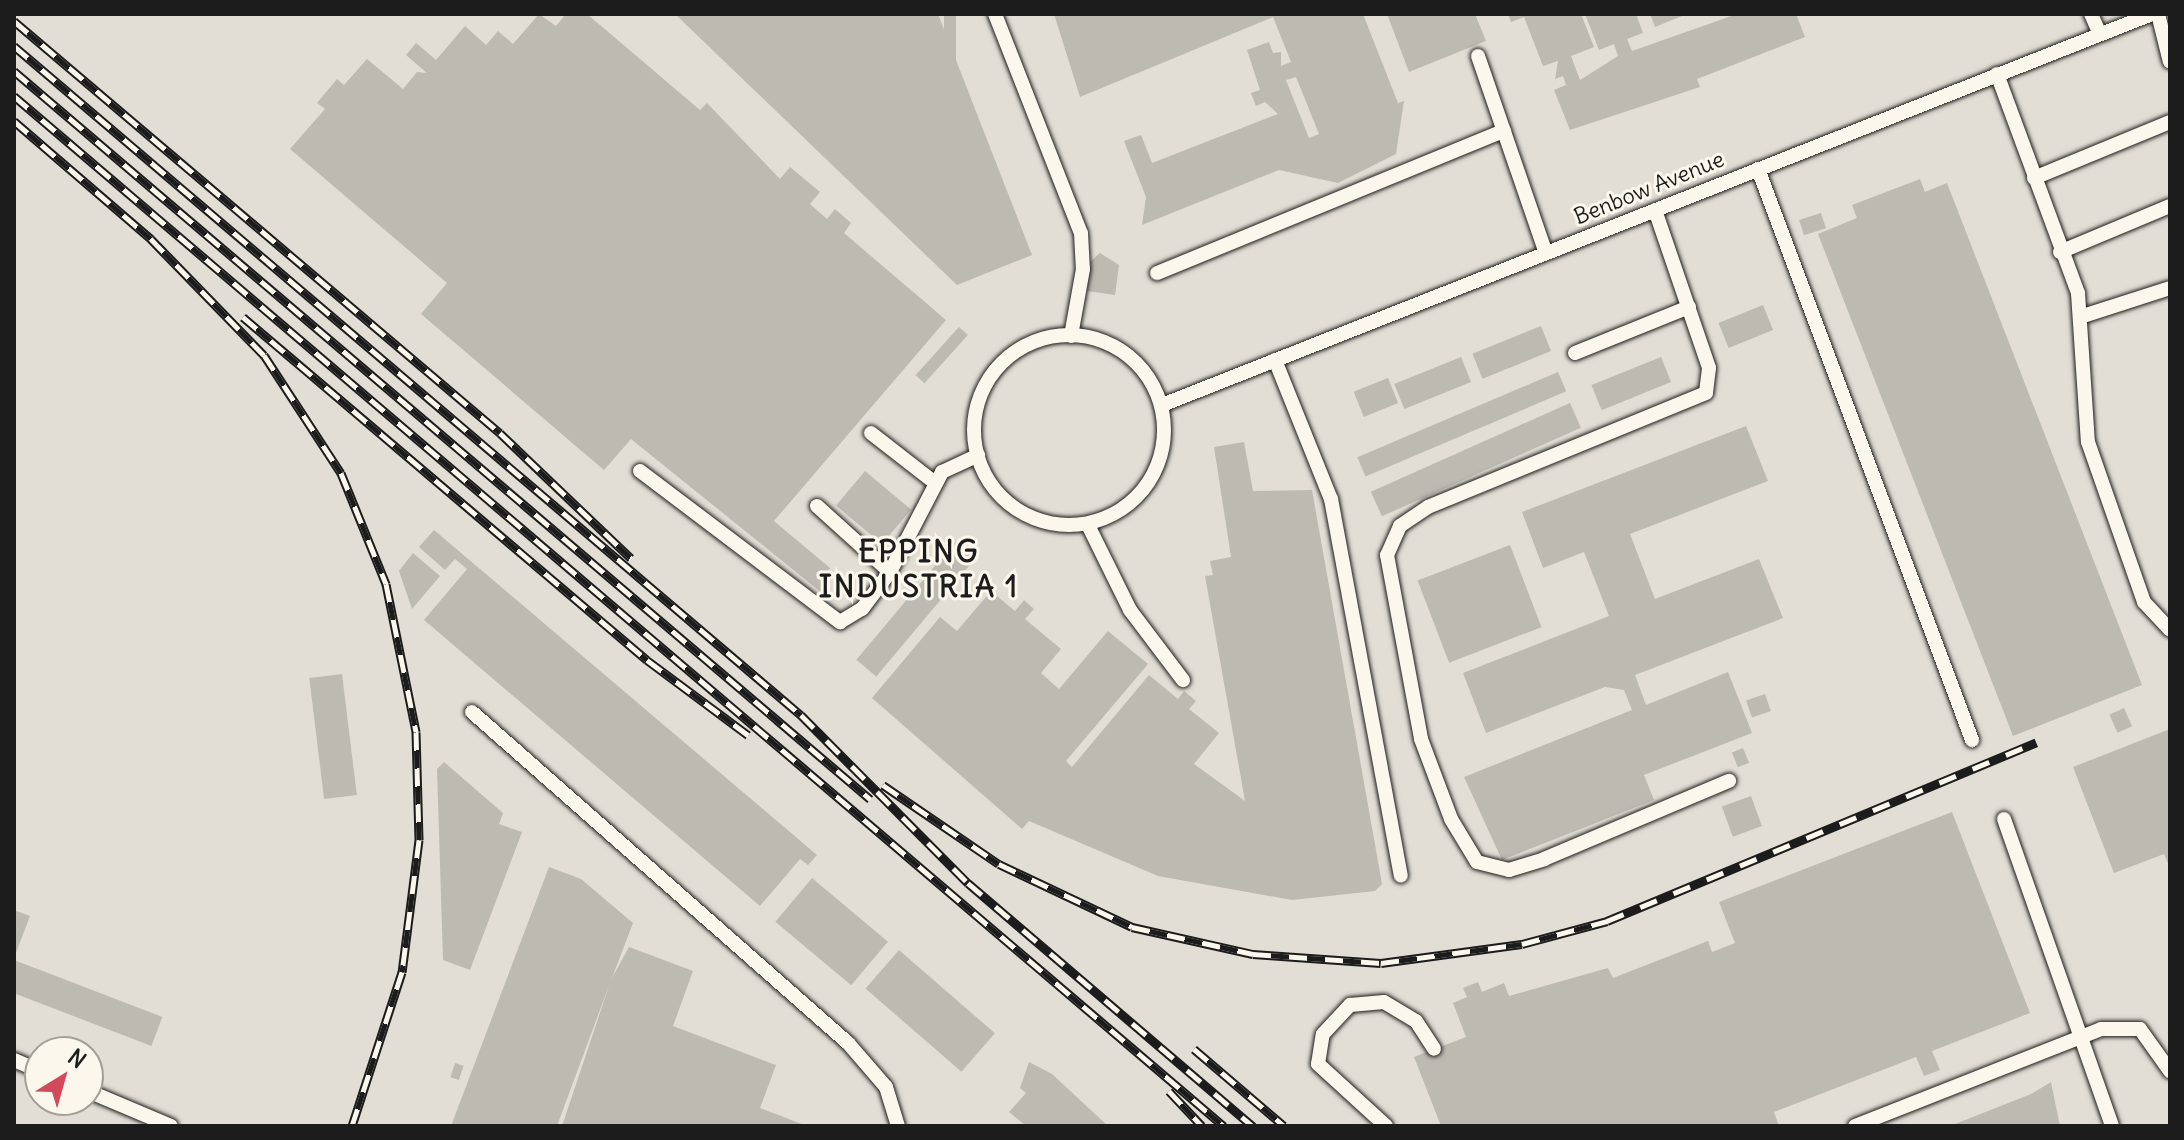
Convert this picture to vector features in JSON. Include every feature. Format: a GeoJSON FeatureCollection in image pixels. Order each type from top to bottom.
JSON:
{"type":"FeatureCollection","features":[{"type":"Feature","properties":{"kind":"lane"},"geometry":{"type":"LineString","coordinates":[[995,14],[1081,233],[1083,269],[1071,336]]}},
{"type":"Feature","properties":{"kind":"lane"},"geometry":{"type":"LineString","coordinates":[[2091,14],[2100,34]]}},
{"type":"Feature","properties":{"kind":"lane"},"geometry":{"type":"LineString","coordinates":[[2155,14],[2170,62]]}},
{"type":"Feature","properties":{"kind":"lane","name":"Benbow Avenue"},"geometry":{"type":"LineString","coordinates":[[1162,405],[2155,14]]}},
{"type":"Feature","properties":{"kind":"lane"},"geometry":{"type":"LineString","coordinates":[[1478,56],[1546,253]]}},
{"type":"Feature","properties":{"kind":"lane"},"geometry":{"type":"LineString","coordinates":[[1997,74],[2083,316],[2088,442],[2144,602],[2170,630]]}},
{"type":"Feature","properties":{"kind":"lane"},"geometry":{"type":"LineString","coordinates":[[2034,178],[2170,122]]}},
{"type":"Feature","properties":{"kind":"lane"},"geometry":{"type":"LineString","coordinates":[[1157,273],[1504,131]]}},
{"type":"Feature","properties":{"kind":"lane"},"geometry":{"type":"LineString","coordinates":[[1758,169],[1972,740]]}},
{"type":"Feature","properties":{"kind":"lane"},"geometry":{"type":"LineString","coordinates":[[2060,252],[2170,206]]}},
{"type":"Feature","properties":{"kind":"lane"},"geometry":{"type":"LineString","coordinates":[[1655,210],[1689,307],[1710,381],[1694,404],[1428,507],[1400,526],[1387,555],[1421,739],[1451,819],[1477,862],[1509,870],[1544,859],[1729,781]]}},
{"type":"Feature","properties":{"kind":"lane"},"geometry":{"type":"LineString","coordinates":[[2083,316],[2170,288]]}},
{"type":"Feature","properties":{"kind":"lane"},"geometry":{"type":"LineString","coordinates":[[1575,353],[1689,307]]}},
{"type":"Feature","properties":{"kind":"lane"},"geometry":{"type":"LineString","coordinates":[[1071,336],[1120,349],[1146,373],[1162,405],[1165,440],[1155,474],[1134,502],[1088,525],[1034,520],[1004,501],[978,455],[976,403],[992,372],[1019,348],[1071,336]]}},
{"type":"Feature","properties":{"kind":"lane"},"geometry":{"type":"LineString","coordinates":[[1275,360],[1331,499],[1401,876]]}},
{"type":"Feature","properties":{"kind":"lane"},"geometry":{"type":"LineString","coordinates":[[871,433],[934,482]]}},
{"type":"Feature","properties":{"kind":"lane"},"geometry":{"type":"LineString","coordinates":[[640,471],[828,620],[853,616],[890,572],[934,482],[978,455]]}},
{"type":"Feature","properties":{"kind":"lane"},"geometry":{"type":"LineString","coordinates":[[817,506],[890,572]]}},
{"type":"Feature","properties":{"kind":"lane"},"geometry":{"type":"LineString","coordinates":[[1088,525],[1130,610],[1183,680]]}},
{"type":"Feature","properties":{"kind":"lane"},"geometry":{"type":"LineString","coordinates":[[472,712],[848,1043],[886,1087],[898,1126]]}},
{"type":"Feature","properties":{"kind":"lane"},"geometry":{"type":"LineString","coordinates":[[2004,819],[2112,1126]]}},
{"type":"Feature","properties":{"kind":"lane"},"geometry":{"type":"LineString","coordinates":[[1386,1126],[1318,1064],[1323,1034],[1350,1005],[1384,1002],[1416,1021],[1434,1049]]}},
{"type":"Feature","properties":{"kind":"lane"},"geometry":{"type":"LineString","coordinates":[[1855,1126],[2083,1037],[2140,1029],[2170,1071]]}},
{"type":"Feature","properties":{"kind":"lane"},"geometry":{"type":"LineString","coordinates":[[104,1098],[171,1126]]}},
{"type":"Feature","properties":{"kind":"shaded area"},"geometry":{"type":"Polygon","coordinates":[[[14,14],[2170,14],[2170,1126],[14,1126],[14,14]]]}},
{"type":"Feature","properties":{"kind":"building"},"geometry":{"type":"Polygon","coordinates":[[[539,14],[556,26],[566,14],[587,14],[700,110],[707,103],[780,179],[790,167],[820,192],[810,204],[827,219],[835,209],[851,223],[844,233],[946,320],[774,521],[830,568],[822,593],[631,439],[604,470],[421,314],[447,283],[290,149],[325,109],[317,103],[337,79],[344,85],[367,59],[403,89],[417,72],[427,73],[406,55],[416,43],[436,60],[465,26],[486,45],[498,31],[513,44],[539,14]]]}},
{"type":"Feature","properties":{"kind":"building"},"geometry":{"type":"Polygon","coordinates":[[[675,14],[938,14],[1032,255],[957,285],[675,14]]]}},
{"type":"Feature","properties":{"kind":"building"},"geometry":{"type":"Polygon","coordinates":[[[944,14],[956,14],[956,70],[944,70],[944,14]]]}},
{"type":"Feature","properties":{"kind":"building"},"geometry":{"type":"Polygon","coordinates":[[[1054,14],[1363,14],[1398,103],[1404,101],[1396,154],[1338,183],[1279,170],[1142,225],[1146,197],[1124,141],[1141,135],[1152,163],[1278,114],[1265,102],[1256,106],[1251,93],[1260,90],[1247,50],[1269,42],[1273,53],[1281,52],[1281,66],[1291,62],[1273,17],[1080,97],[1054,14]],[[1296,77],[1286,80],[1309,138],[1319,134],[1296,77]]]}},
{"type":"Feature","properties":{"kind":"building"},"geometry":{"type":"Polygon","coordinates":[[[1387,14],[1475,14],[1486,41],[1409,72],[1387,14]]]}},
{"type":"Feature","properties":{"kind":"building"},"geometry":{"type":"Polygon","coordinates":[[[1508,14],[1581,14],[1594,47],[1571,56],[1580,80],[1618,56],[1614,44],[1599,50],[1585,14],[1636,14],[1643,33],[1627,39],[1632,51],[1737,14],[1796,14],[1805,37],[1697,79],[1700,87],[1570,130],[1554,90],[1566,85],[1563,76],[1555,79],[1558,61],[1543,66],[1524,17],[1511,22],[1508,14]]]}},
{"type":"Feature","properties":{"kind":"building"},"geometry":{"type":"Polygon","coordinates":[[[1650,14],[1687,14],[1655,27],[1650,14]]]}},
{"type":"Feature","properties":{"kind":"building"},"geometry":{"type":"Polygon","coordinates":[[[1920,179],[1925,192],[1947,183],[2142,685],[2013,736],[1818,234],[1857,218],[1852,205],[1920,179]]]}},
{"type":"Feature","properties":{"kind":"building"},"geometry":{"type":"Polygon","coordinates":[[[1821,213],[1826,228],[1804,235],[1799,220],[1821,213]]]}},
{"type":"Feature","properties":{"kind":"building"},"geometry":{"type":"Polygon","coordinates":[[[1100,253],[1119,265],[1115,295],[1087,291],[1091,261],[1100,253]]]}},
{"type":"Feature","properties":{"kind":"building"},"geometry":{"type":"Polygon","coordinates":[[[1763,305],[1773,330],[1729,348],[1718,323],[1763,305]]]}},
{"type":"Feature","properties":{"kind":"building"},"geometry":{"type":"Polygon","coordinates":[[[1541,326],[1551,351],[1483,379],[1472,354],[1541,326]]]}},
{"type":"Feature","properties":{"kind":"building"},"geometry":{"type":"Polygon","coordinates":[[[959,327],[968,335],[924,383],[916,375],[959,327]]]}},
{"type":"Feature","properties":{"kind":"building"},"geometry":{"type":"Polygon","coordinates":[[[1461,357],[1471,382],[1404,409],[1394,384],[1461,357]]]}},
{"type":"Feature","properties":{"kind":"building"},"geometry":{"type":"Polygon","coordinates":[[[1661,357],[1671,382],[1602,410],[1591,385],[1661,357]]]}},
{"type":"Feature","properties":{"kind":"building"},"geometry":{"type":"Polygon","coordinates":[[[1558,372],[1566,391],[1366,477],[1357,457],[1558,372]]]}},
{"type":"Feature","properties":{"kind":"building"},"geometry":{"type":"Polygon","coordinates":[[[1388,378],[1398,403],[1364,417],[1354,392],[1388,378]]]}},
{"type":"Feature","properties":{"kind":"building"},"geometry":{"type":"Polygon","coordinates":[[[1570,403],[1581,428],[1382,516],[1371,492],[1570,403]]]}},
{"type":"Feature","properties":{"kind":"building"},"geometry":{"type":"Polygon","coordinates":[[[1746,426],[1768,481],[1630,534],[1655,599],[1759,559],[1783,618],[1635,675],[1646,705],[1728,672],[1752,733],[1644,775],[1654,800],[1502,860],[1464,777],[1632,710],[1624,690],[1605,687],[1486,733],[1463,673],[1609,616],[1584,552],[1543,568],[1522,512],[1746,426]]]}},
{"type":"Feature","properties":{"kind":"building"},"geometry":{"type":"Polygon","coordinates":[[[1244,442],[1253,491],[1312,490],[1382,884],[1375,891],[1292,900],[1158,876],[1029,821],[1022,829],[872,698],[940,617],[957,631],[991,591],[1015,611],[1024,600],[1034,609],[1025,619],[1061,649],[1041,673],[1059,689],[1108,631],[1148,664],[1066,761],[1072,767],[1149,675],[1178,699],[1184,691],[1196,701],[1189,709],[1219,733],[1194,764],[1245,801],[1205,576],[1213,575],[1210,561],[1231,557],[1214,447],[1244,442]]]}},
{"type":"Feature","properties":{"kind":"building"},"geometry":{"type":"Polygon","coordinates":[[[865,471],[911,510],[882,544],[836,505],[865,471]]]}},
{"type":"Feature","properties":{"kind":"building"},"geometry":{"type":"Polygon","coordinates":[[[434,530],[817,855],[808,865],[800,859],[760,906],[424,620],[467,569],[455,559],[445,570],[419,547],[434,530]]]}},
{"type":"Feature","properties":{"kind":"building"},"geometry":{"type":"Polygon","coordinates":[[[956,541],[976,558],[876,676],[856,660],[956,541]]]}},
{"type":"Feature","properties":{"kind":"building"},"geometry":{"type":"Polygon","coordinates":[[[1510,545],[1542,627],[1449,663],[1418,580],[1510,545]]]}},
{"type":"Feature","properties":{"kind":"building"},"geometry":{"type":"Polygon","coordinates":[[[413,553],[440,576],[412,609],[399,571],[413,553]]]}},
{"type":"Feature","properties":{"kind":"building"},"geometry":{"type":"Polygon","coordinates":[[[342,674],[357,795],[324,799],[309,678],[342,674]]]}},
{"type":"Feature","properties":{"kind":"building"},"geometry":{"type":"Polygon","coordinates":[[[1765,694],[1771,711],[1752,718],[1746,701],[1765,694]]]}},
{"type":"Feature","properties":{"kind":"building"},"geometry":{"type":"Polygon","coordinates":[[[2124,708],[2132,726],[2118,733],[2109,715],[2124,708]]]}},
{"type":"Feature","properties":{"kind":"building"},"geometry":{"type":"Polygon","coordinates":[[[2170,729],[2170,868],[2164,854],[2114,873],[2073,767],[2170,729]]]}},
{"type":"Feature","properties":{"kind":"building"},"geometry":{"type":"Polygon","coordinates":[[[1743,748],[1749,763],[1738,767],[1732,752],[1743,748]]]}},
{"type":"Feature","properties":{"kind":"building"},"geometry":{"type":"Polygon","coordinates":[[[444,762],[503,813],[499,824],[522,832],[470,970],[443,960],[437,769],[444,762]]]}},
{"type":"Feature","properties":{"kind":"building"},"geometry":{"type":"Polygon","coordinates":[[[1751,796],[1762,826],[1733,837],[1722,807],[1751,796]]]}},
{"type":"Feature","properties":{"kind":"building"},"geometry":{"type":"Polygon","coordinates":[[[1952,812],[2030,1013],[1932,1051],[1940,1070],[1924,1076],[1916,1057],[1774,1112],[1779,1126],[1441,1126],[1414,1057],[1466,1037],[1453,1003],[1467,997],[1463,988],[1478,982],[1482,992],[1504,983],[1509,996],[1608,968],[1613,978],[1708,941],[1712,952],[1735,943],[1719,902],[1952,812]]]}},
{"type":"Feature","properties":{"kind":"building"},"geometry":{"type":"Polygon","coordinates":[[[549,867],[581,879],[633,923],[612,978],[629,947],[693,971],[673,1026],[776,1065],[760,1108],[807,1126],[562,1126],[610,983],[557,1126],[451,1126],[549,867]]]}},
{"type":"Feature","properties":{"kind":"building"},"geometry":{"type":"Polygon","coordinates":[[[812,878],[888,942],[851,985],[775,922],[812,878]]]}},
{"type":"Feature","properties":{"kind":"building"},"geometry":{"type":"Polygon","coordinates":[[[14,910],[30,916],[14,958],[14,910]]]}},
{"type":"Feature","properties":{"kind":"building"},"geometry":{"type":"Polygon","coordinates":[[[899,950],[995,1033],[961,1072],[866,988],[899,950]]]}},
{"type":"Feature","properties":{"kind":"building"},"geometry":{"type":"Polygon","coordinates":[[[14,960],[162,1017],[151,1046],[14,993],[14,960]]]}},
{"type":"Feature","properties":{"kind":"building"},"geometry":{"type":"Polygon","coordinates":[[[1029,1062],[1052,1074],[1108,1126],[1026,1126],[1009,1112],[1026,1093],[1020,1088],[1029,1062]]]}},
{"type":"Feature","properties":{"kind":"building"},"geometry":{"type":"Polygon","coordinates":[[[455,1063],[464,1066],[459,1080],[450,1077],[455,1063]]]}},
{"type":"Feature","properties":{"kind":"building"},"geometry":{"type":"Polygon","coordinates":[[[2051,1082],[2060,1126],[1950,1126],[2031,1094],[2051,1082]]]}},
{"type":"Feature","properties":{"kind":"railway"},"geometry":{"type":"LineString","coordinates":[[14,21],[500,433],[631,558]]}},
{"type":"Feature","properties":{"kind":"railway"},"geometry":{"type":"LineString","coordinates":[[14,46],[801,715],[968,883],[1253,1126]]}},
{"type":"Feature","properties":{"kind":"railway"},"geometry":{"type":"LineString","coordinates":[[14,71],[870,799]]}},
{"type":"Feature","properties":{"kind":"railway"},"geometry":{"type":"LineString","coordinates":[[14,96],[1224,1126]]}},
{"type":"Feature","properties":{"kind":"railway"},"geometry":{"type":"LineString","coordinates":[[14,121],[151,239],[264,355],[341,473],[386,584],[416,732],[419,840],[402,972],[352,1126]]}},
{"type":"Feature","properties":{"kind":"railway"},"geometry":{"type":"LineString","coordinates":[[243,317],[647,660],[748,735]]}},
{"type":"Feature","properties":{"kind":"railway"},"geometry":{"type":"LineString","coordinates":[[883,785],[999,864],[1132,927],[1253,954],[1381,963],[1522,944],[1607,921],[2036,742]]}},
{"type":"Feature","properties":{"kind":"railway"},"geometry":{"type":"LineString","coordinates":[[1194,1049],[1284,1126]]}},
{"type":"Feature","properties":{"kind":"railway"},"geometry":{"type":"LineString","coordinates":[[1169,1091],[1202,1126]]}},
{"type":"Feature","properties":{"kind":"district","name":"EPPING INDUSTRIA 1"},"geometry":{"type":"Point","coordinates":[919,568]}}]}
